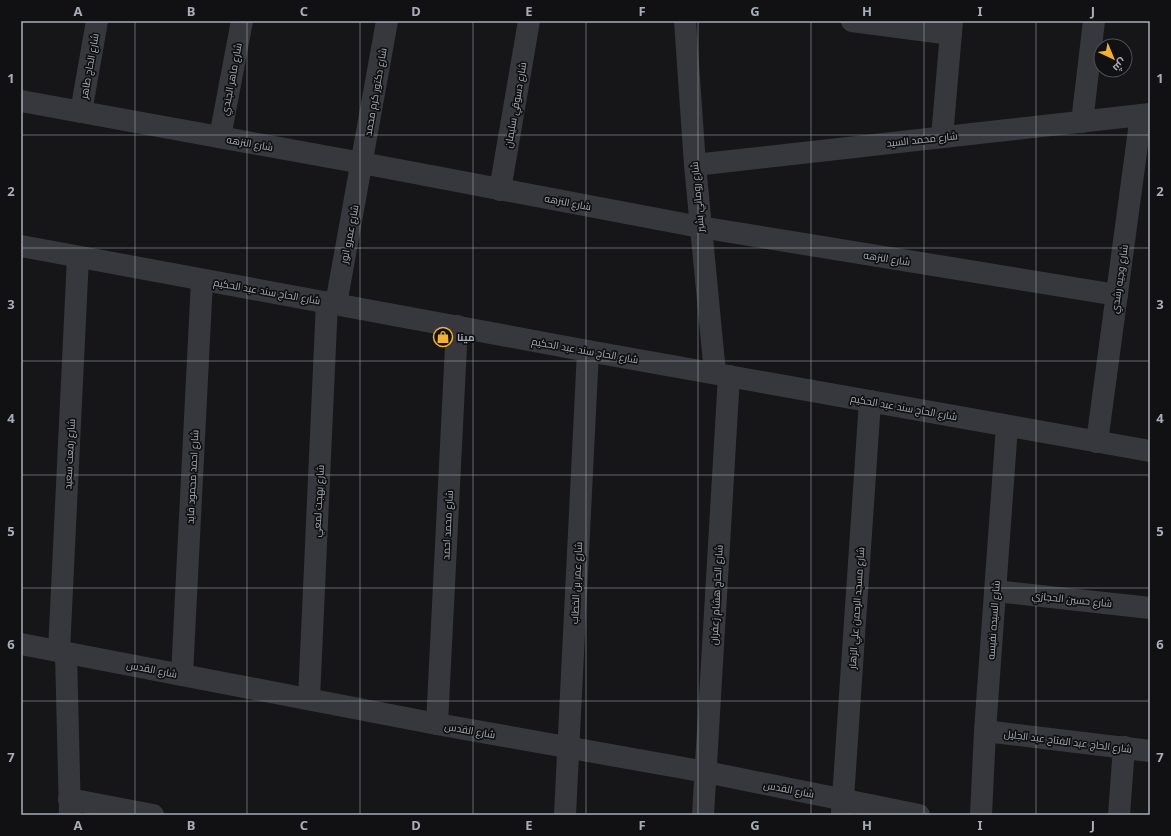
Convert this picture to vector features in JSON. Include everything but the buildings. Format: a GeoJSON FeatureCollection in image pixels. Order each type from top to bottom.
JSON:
{"type":"FeatureCollection","features":[{"type":"Feature","properties":{"kind":"street","name":"شارع الحاج طاهر"},"geometry":{"type":"LineString","coordinates":[[80,112],[97,21]]}},
{"type":"Feature","properties":{"kind":"street","name":"شارع ماهر الجندي"},"geometry":{"type":"LineString","coordinates":[[220,138],[242,21]]}},
{"type":"Feature","properties":{"kind":"street","name":"شارع دكتور كرم محمد"},"geometry":{"type":"LineString","coordinates":[[362,163],[387,21]]}},
{"type":"Feature","properties":{"kind":"street","name":"شارع دسوقي سليمان"},"geometry":{"type":"LineString","coordinates":[[500,190],[529,21]]}},
{"type":"Feature","properties":{"kind":"street","name":"شارع روماني بشير"},"geometry":{"type":"LineString","coordinates":[[685,21],[700,227],[722,374]]}},
{"type":"Feature","properties":{"kind":"street"},"geometry":{"type":"LineString","coordinates":[[852,21],[951,27],[942,137]]}},
{"type":"Feature","properties":{"kind":"street"},"geometry":{"type":"LineString","coordinates":[[1082,122],[1094,21]]}},
{"type":"Feature","properties":{"kind":"street","name":"شارع النزهه"},"geometry":{"type":"LineString","coordinates":[[21,101],[362,163],[700,227],[1117,295]]}},
{"type":"Feature","properties":{"kind":"street","name":"شارع محمد السيد"},"geometry":{"type":"LineString","coordinates":[[695,164],[1145,115]]}},
{"type":"Feature","properties":{"kind":"street","name":"شارع وجيه رشدي"},"geometry":{"type":"LineString","coordinates":[[1097,442],[1117,295],[1145,115]]}},
{"type":"Feature","properties":{"kind":"street","name":"شارع عمرو انور"},"geometry":{"type":"LineString","coordinates":[[331,303],[362,163]]}},
{"type":"Feature","properties":{"kind":"street","name":"شارع الحاج سند عبد الحكيم"},"geometry":{"type":"LineString","coordinates":[[21,246],[588,351],[1150,451]]}},
{"type":"Feature","properties":{"kind":"street","name":"شارع رفعت سعيد"},"geometry":{"type":"LineString","coordinates":[[70,807],[63,652],[78,257]]}},
{"type":"Feature","properties":{"kind":"street","name":"شارع احمد محمود فايد"},"geometry":{"type":"LineString","coordinates":[[182,675],[202,280]]}},
{"type":"Feature","properties":{"kind":"street","name":"شارع بهجت لمعي"},"geometry":{"type":"LineString","coordinates":[[309,699],[331,303]]}},
{"type":"Feature","properties":{"kind":"street","name":"شارع محمد احمد"},"geometry":{"type":"LineString","coordinates":[[437,724],[457,326]]}},
{"type":"Feature","properties":{"kind":"street","name":"شارع عمر بن الخطاب"},"geometry":{"type":"LineString","coordinates":[[565,815],[588,351]]}},
{"type":"Feature","properties":{"kind":"street","name":"شارع الحاج هشام زعفران"},"geometry":{"type":"LineString","coordinates":[[703,815],[722,374]]}},
{"type":"Feature","properties":{"kind":"street","name":"شارع مسجد الرحمن علي الزهار"},"geometry":{"type":"LineString","coordinates":[[842,807],[870,401]]}},
{"type":"Feature","properties":{"kind":"street","name":"شارع السيده نفيسه"},"geometry":{"type":"LineString","coordinates":[[981,815],[1007,426]]}},
{"type":"Feature","properties":{"kind":"street","name":"شارع حسين الحجازي"},"geometry":{"type":"LineString","coordinates":[[995,590],[1150,608]]}},
{"type":"Feature","properties":{"kind":"street","name":"شارع القدس"},"geometry":{"type":"LineString","coordinates":[[21,644],[437,724],[706,772],[842,807],[919,815]]}},
{"type":"Feature","properties":{"kind":"street","name":"شارع الحاج عبد الفتاح عبد الجليل"},"geometry":{"type":"LineString","coordinates":[[986,731],[1150,751]]}},
{"type":"Feature","properties":{"kind":"street"},"geometry":{"type":"LineString","coordinates":[[1119,815],[1124,747]]}},
{"type":"Feature","properties":{"kind":"street"},"geometry":{"type":"LineString","coordinates":[[70,807],[153,815]]}},
{"type":"Feature","properties":{"kind":"place","name":"مينا"},"geometry":{"type":"Point","coordinates":[443,337]}}]}
